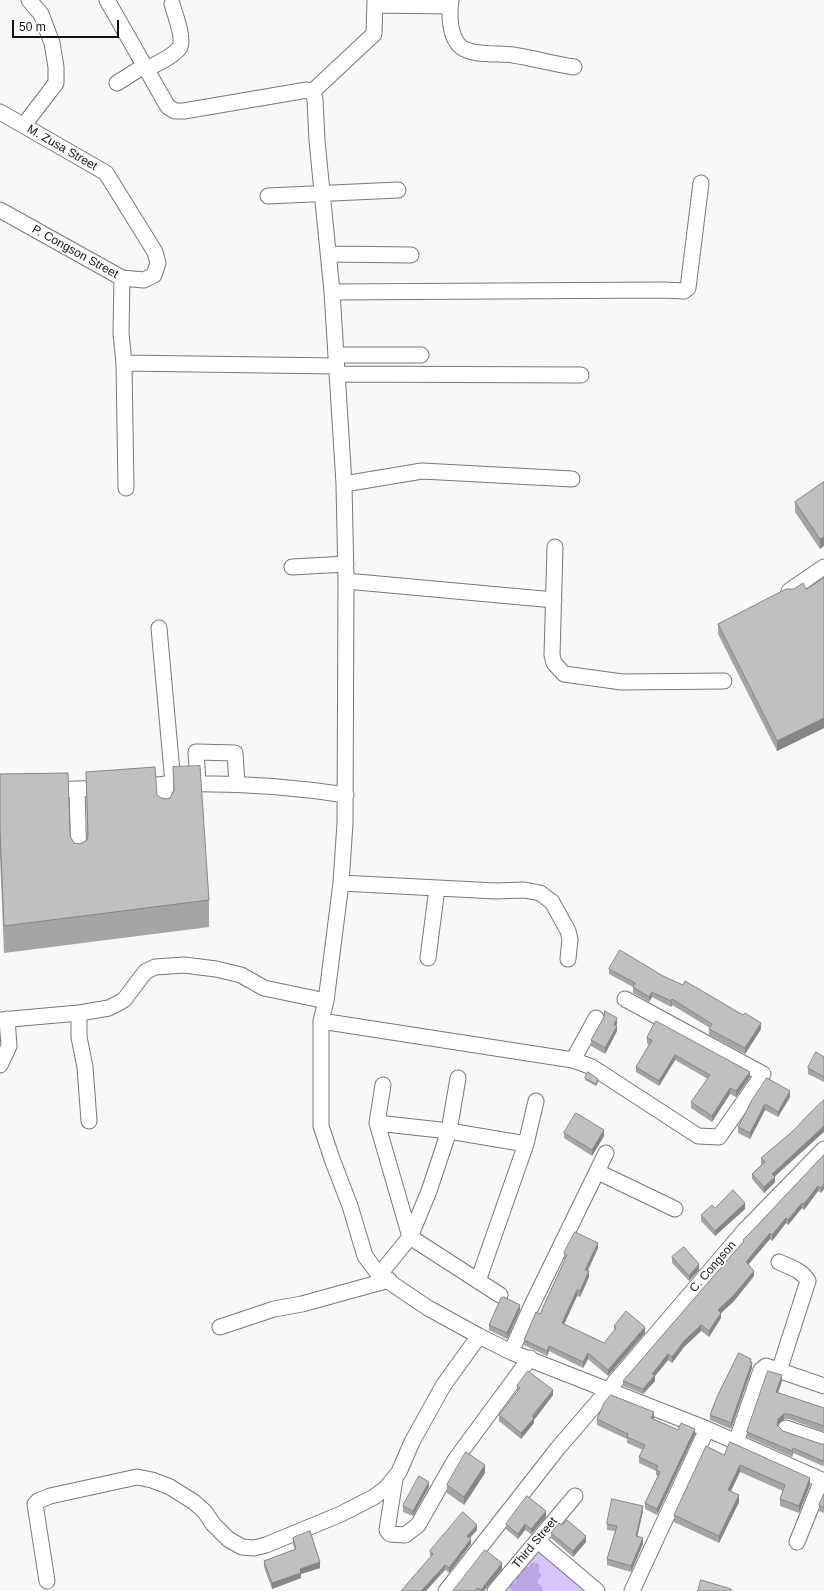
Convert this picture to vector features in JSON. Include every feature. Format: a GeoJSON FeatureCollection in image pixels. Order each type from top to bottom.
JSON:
{"type":"FeatureCollection","features":[{"type":"Feature","properties":{"kind":"street"},"geometry":{"type":"LineString","coordinates":[[24,126],[56,83],[56,67],[52,43],[41,14],[28,0]]}},
{"type":"Feature","properties":{"kind":"street"},"geometry":{"type":"LineString","coordinates":[[107,0],[168,107],[174,111],[190,110],[306,90],[312,92],[315,99],[317,141],[332,292],[344,484],[346,564],[346,795],[341,883],[326,1001],[321,1021],[321,1126],[350,1206],[365,1256],[384,1278],[428,1308],[511,1352],[530,1358],[707,1429],[823,1480],[797,1542]]}},
{"type":"Feature","properties":{"kind":"street"},"geometry":{"type":"LineString","coordinates":[[312,92],[374,34],[375,2],[451,3],[450,22],[455,38],[461,47],[472,52],[513,55],[574,67]]}},
{"type":"Feature","properties":{"kind":"street"},"geometry":{"type":"LineString","coordinates":[[116,83],[171,55],[180,47],[181,38],[172,4]]}},
{"type":"Feature","properties":{"kind":"street","name":"M. Zusa Street"},"geometry":{"type":"LineString","coordinates":[[0,112],[106,173],[155,252],[158,263],[154,275]]}},
{"type":"Feature","properties":{"kind":"street"},"geometry":{"type":"LineString","coordinates":[[332,292],[684,291],[688,288],[701,183]]}},
{"type":"Feature","properties":{"kind":"street"},"geometry":{"type":"LineString","coordinates":[[268,196],[398,190]]}},
{"type":"Feature","properties":{"kind":"street","name":"P. Congson Street"},"geometry":{"type":"LineString","coordinates":[[0,210],[122,278],[144,280],[154,275]]}},
{"type":"Feature","properties":{"kind":"street"},"geometry":{"type":"LineString","coordinates":[[329,254],[411,255]]}},
{"type":"Feature","properties":{"kind":"street"},"geometry":{"type":"LineString","coordinates":[[122,278],[126,488]]}},
{"type":"Feature","properties":{"kind":"street"},"geometry":{"type":"LineString","coordinates":[[336,365],[421,355]]}},
{"type":"Feature","properties":{"kind":"street"},"geometry":{"type":"LineString","coordinates":[[124,363],[336,365],[581,375]]}},
{"type":"Feature","properties":{"kind":"street"},"geometry":{"type":"LineString","coordinates":[[344,484],[422,471],[572,479]]}},
{"type":"Feature","properties":{"kind":"street"},"geometry":{"type":"LineString","coordinates":[[555,547],[552,655],[554,663],[564,674],[622,682],[724,681]]}},
{"type":"Feature","properties":{"kind":"street"},"geometry":{"type":"LineString","coordinates":[[292,567],[346,564]]}},
{"type":"Feature","properties":{"kind":"street"},"geometry":{"type":"LineString","coordinates":[[790,591],[824,567]]}},
{"type":"Feature","properties":{"kind":"street"},"geometry":{"type":"LineString","coordinates":[[346,582],[554,600]]}},
{"type":"Feature","properties":{"kind":"street"},"geometry":{"type":"LineString","coordinates":[[159,628],[168,783],[165,817]]}},
{"type":"Feature","properties":{"kind":"street"},"geometry":{"type":"LineString","coordinates":[[198,784],[196,752],[235,753],[237,784]]}},
{"type":"Feature","properties":{"kind":"street"},"geometry":{"type":"LineString","coordinates":[[31,791],[77,790],[168,783],[237,784],[305,789],[346,795]]}},
{"type":"Feature","properties":{"kind":"street"},"geometry":{"type":"LineString","coordinates":[[77,790],[79,862]]}},
{"type":"Feature","properties":{"kind":"street"},"geometry":{"type":"LineString","coordinates":[[341,883],[496,892],[524,890],[540,893],[552,902],[565,924],[570,939],[568,959]]}},
{"type":"Feature","properties":{"kind":"street"},"geometry":{"type":"LineString","coordinates":[[428,958],[437,888]]}},
{"type":"Feature","properties":{"kind":"street"},"geometry":{"type":"LineString","coordinates":[[0,1065],[9,1046],[3,1020],[79,1013],[109,1008],[124,1000],[145,972],[155,967],[184,965],[216,969],[241,975],[264,988],[326,1001]]}},
{"type":"Feature","properties":{"kind":"street"},"geometry":{"type":"LineString","coordinates":[[321,1021],[573,1060],[592,1067],[698,1136],[719,1137],[763,1074],[625,999]]}},
{"type":"Feature","properties":{"kind":"street"},"geometry":{"type":"LineString","coordinates":[[79,1013],[78,1037],[85,1067],[89,1122]]}},
{"type":"Feature","properties":{"kind":"street"},"geometry":{"type":"LineString","coordinates":[[573,1060],[596,1018]]}},
{"type":"Feature","properties":{"kind":"street"},"geometry":{"type":"LineString","coordinates":[[220,1327],[274,1309],[302,1304],[384,1278],[410,1237],[429,1191],[449,1131],[458,1078]]}},
{"type":"Feature","properties":{"kind":"street"},"geometry":{"type":"LineString","coordinates":[[383,1084],[377,1123],[410,1237],[500,1295]]}},
{"type":"Feature","properties":{"kind":"street"},"geometry":{"type":"LineString","coordinates":[[478,1281],[526,1144],[536,1101]]}},
{"type":"Feature","properties":{"kind":"street"},"geometry":{"type":"LineString","coordinates":[[377,1123],[449,1131],[526,1144]]}},
{"type":"Feature","properties":{"kind":"street","name":"C. Congson"},"geometry":{"type":"LineString","coordinates":[[446,1591],[558,1448],[745,1230],[824,1149]]}},
{"type":"Feature","properties":{"kind":"street"},"geometry":{"type":"LineString","coordinates":[[511,1352],[531,1307],[606,1153]]}},
{"type":"Feature","properties":{"kind":"street"},"geometry":{"type":"LineString","coordinates":[[598,1172],[675,1209]]}},
{"type":"Feature","properties":{"kind":"street"},"geometry":{"type":"LineString","coordinates":[[779,1262],[799,1271],[805,1275],[808,1281],[779,1371]]}},
{"type":"Feature","properties":{"kind":"street"},"geometry":{"type":"LineString","coordinates":[[47,1580],[35,1504],[38,1501],[50,1496],[137,1477],[152,1480],[170,1488],[194,1502],[205,1512],[213,1524],[228,1539],[242,1547],[254,1548],[266,1545],[341,1514],[374,1497],[395,1478],[399,1472],[412,1442],[443,1386],[479,1336]]}},
{"type":"Feature","properties":{"kind":"street"},"geometry":{"type":"LineString","coordinates":[[395,1478],[387,1530],[392,1535],[402,1535],[412,1530],[422,1520],[442,1481],[455,1460],[530,1358]]}},
{"type":"Feature","properties":{"kind":"street"},"geometry":{"type":"LineString","coordinates":[[736,1442],[761,1370],[766,1366],[824,1386]]}},
{"type":"Feature","properties":{"kind":"street"},"geometry":{"type":"LineString","coordinates":[[786,1428],[824,1441]]}},
{"type":"Feature","properties":{"kind":"street"},"geometry":{"type":"LineString","coordinates":[[632,1591],[707,1429]]}},
{"type":"Feature","properties":{"kind":"street","name":"Third Street"},"geometry":{"type":"LineString","coordinates":[[495,1591],[575,1496]]}},
{"type":"Feature","properties":{"kind":"street"},"geometry":{"type":"LineString","coordinates":[[538,1541],[597,1591]]}},
{"type":"Feature","properties":{"kind":"shaded area"},"geometry":{"type":"Polygon","coordinates":[[[536,1549],[587,1591],[500,1591],[536,1549]]]}},
{"type":"Feature","properties":{"kind":"shaded area"},"geometry":{"type":"Polygon","coordinates":[[[537,1563],[539,1565],[539,1572],[542,1575],[538,1580],[538,1583],[543,1588],[542,1591],[511,1591],[510,1585],[516,1583],[517,1577],[522,1574],[524,1568],[530,1567],[530,1564],[537,1563]]]}},
{"type":"Feature","properties":{"kind":"building"},"geometry":{"type":"Polygon","coordinates":[[[824,482],[824,537],[820,539],[795,502],[824,482]]]}},
{"type":"Feature","properties":{"kind":"building"},"geometry":{"type":"Polygon","coordinates":[[[824,578],[824,718],[777,741],[718,624],[786,589],[794,589],[803,583],[806,589],[824,578]]]}},
{"type":"Feature","properties":{"kind":"building"},"geometry":{"type":"Polygon","coordinates":[[[200,766],[209,900],[4,926],[0,830],[0,774],[68,773],[70,836],[74,843],[80,844],[87,840],[88,835],[86,772],[155,767],[157,795],[166,799],[170,798],[174,790],[173,767],[200,766]]]}},
{"type":"Feature","properties":{"kind":"building"},"geometry":{"type":"Polygon","coordinates":[[[620,950],[663,976],[683,985],[685,981],[743,1015],[745,1013],[761,1023],[745,1048],[709,1029],[712,1024],[672,999],[671,1001],[652,992],[649,997],[633,987],[635,983],[609,969],[620,950]]]}},
{"type":"Feature","properties":{"kind":"building"},"geometry":{"type":"Polygon","coordinates":[[[605,1011],[617,1018],[614,1025],[617,1026],[605,1048],[591,1040],[604,1017],[605,1011]]]}},
{"type":"Feature","properties":{"kind":"building"},"geometry":{"type":"Polygon","coordinates":[[[656,1021],[750,1072],[736,1091],[730,1088],[712,1116],[691,1102],[710,1075],[675,1055],[659,1081],[636,1067],[652,1040],[647,1038],[656,1021]]]}},
{"type":"Feature","properties":{"kind":"building"},"geometry":{"type":"Polygon","coordinates":[[[816,1052],[824,1057],[824,1077],[808,1068],[816,1052]]]}},
{"type":"Feature","properties":{"kind":"building"},"geometry":{"type":"Polygon","coordinates":[[[588,1072],[598,1079],[596,1084],[585,1078],[588,1072]]]}},
{"type":"Feature","properties":{"kind":"building"},"geometry":{"type":"Polygon","coordinates":[[[767,1078],[790,1091],[778,1112],[765,1104],[750,1133],[738,1127],[752,1100],[767,1078]]]}},
{"type":"Feature","properties":{"kind":"building"},"geometry":{"type":"Polygon","coordinates":[[[824,1100],[824,1126],[772,1174],[775,1177],[764,1187],[752,1174],[765,1162],[761,1158],[793,1131],[824,1100]]]}},
{"type":"Feature","properties":{"kind":"building"},"geometry":{"type":"Polygon","coordinates":[[[576,1113],[604,1130],[592,1150],[564,1133],[576,1113]]]}},
{"type":"Feature","properties":{"kind":"building"},"geometry":{"type":"Polygon","coordinates":[[[824,1155],[824,1184],[821,1188],[818,1186],[804,1204],[802,1203],[788,1220],[786,1218],[772,1235],[770,1233],[746,1262],[754,1271],[734,1295],[718,1310],[721,1313],[709,1331],[701,1325],[684,1341],[672,1357],[668,1354],[652,1374],[655,1375],[643,1389],[623,1381],[744,1241],[743,1240],[824,1155]]]}},
{"type":"Feature","properties":{"kind":"building"},"geometry":{"type":"Polygon","coordinates":[[[733,1190],[745,1203],[715,1231],[701,1215],[712,1205],[715,1208],[733,1190]]]}},
{"type":"Feature","properties":{"kind":"building"},"geometry":{"type":"Polygon","coordinates":[[[575,1232],[598,1243],[585,1270],[589,1271],[580,1291],[577,1290],[562,1323],[604,1343],[616,1328],[614,1326],[626,1311],[645,1327],[608,1370],[588,1353],[583,1362],[549,1346],[547,1351],[524,1340],[536,1312],[540,1314],[567,1255],[564,1253],[575,1232]]]}},
{"type":"Feature","properties":{"kind":"building"},"geometry":{"type":"Polygon","coordinates":[[[684,1247],[699,1264],[689,1276],[672,1257],[684,1247]]]}},
{"type":"Feature","properties":{"kind":"building"},"geometry":{"type":"Polygon","coordinates":[[[504,1297],[520,1305],[507,1333],[489,1325],[501,1298],[504,1297]]]}},
{"type":"Feature","properties":{"kind":"building"},"geometry":{"type":"Polygon","coordinates":[[[739,1353],[751,1359],[750,1362],[752,1362],[731,1423],[710,1415],[717,1397],[739,1353]]]}},
{"type":"Feature","properties":{"kind":"building"},"geometry":{"type":"Polygon","coordinates":[[[528,1371],[553,1390],[532,1416],[534,1418],[521,1433],[499,1415],[520,1388],[517,1386],[528,1371]]]}},
{"type":"Feature","properties":{"kind":"building"},"geometry":{"type":"Polygon","coordinates":[[[768,1371],[782,1375],[776,1392],[824,1408],[824,1426],[789,1414],[784,1414],[778,1419],[777,1425],[783,1431],[824,1444],[823,1461],[793,1448],[792,1451],[747,1432],[768,1371]]]}},
{"type":"Feature","properties":{"kind":"building"},"geometry":{"type":"Polygon","coordinates":[[[611,1395],[654,1412],[651,1418],[678,1430],[681,1423],[695,1429],[657,1509],[645,1503],[660,1472],[656,1470],[658,1466],[639,1457],[645,1445],[627,1437],[628,1434],[597,1419],[604,1403],[611,1395]]]}},
{"type":"Feature","properties":{"kind":"building"},"geometry":{"type":"Polygon","coordinates":[[[730,1442],[810,1478],[799,1506],[780,1499],[785,1485],[740,1465],[728,1490],[739,1495],[719,1536],[674,1515],[706,1446],[724,1455],[730,1442]]]}},
{"type":"Feature","properties":{"kind":"building"},"geometry":{"type":"Polygon","coordinates":[[[466,1452],[485,1465],[464,1497],[447,1485],[466,1452]]]}},
{"type":"Feature","properties":{"kind":"building"},"geometry":{"type":"Polygon","coordinates":[[[419,1476],[429,1482],[413,1511],[403,1506],[419,1476]]]}},
{"type":"Feature","properties":{"kind":"building"},"geometry":{"type":"Polygon","coordinates":[[[824,1494],[824,1508],[819,1505],[824,1494]]]}},
{"type":"Feature","properties":{"kind":"building"},"geometry":{"type":"Polygon","coordinates":[[[527,1496],[546,1511],[531,1529],[525,1524],[518,1534],[506,1524],[527,1496]]]}},
{"type":"Feature","properties":{"kind":"building"},"geometry":{"type":"Polygon","coordinates":[[[612,1499],[643,1506],[636,1536],[643,1538],[631,1566],[607,1559],[617,1526],[607,1524],[612,1499]]]}},
{"type":"Feature","properties":{"kind":"building"},"geometry":{"type":"Polygon","coordinates":[[[463,1512],[477,1525],[467,1536],[471,1539],[449,1568],[445,1565],[421,1591],[401,1591],[433,1554],[430,1551],[463,1512]]]}},
{"type":"Feature","properties":{"kind":"building"},"geometry":{"type":"Polygon","coordinates":[[[567,1520],[586,1536],[573,1551],[551,1533],[559,1523],[562,1525],[567,1520]]]}},
{"type":"Feature","properties":{"kind":"building"},"geometry":{"type":"Polygon","coordinates":[[[310,1531],[320,1562],[300,1569],[301,1573],[272,1583],[264,1561],[296,1549],[293,1538],[310,1531]]]}},
{"type":"Feature","properties":{"kind":"building"},"geometry":{"type":"Polygon","coordinates":[[[485,1550],[502,1563],[481,1590],[478,1588],[475,1591],[453,1591],[485,1550]]]}},
{"type":"Feature","properties":{"kind":"building"},"geometry":{"type":"Polygon","coordinates":[[[701,1580],[731,1589],[731,1591],[698,1591],[701,1580]]]}}]}
